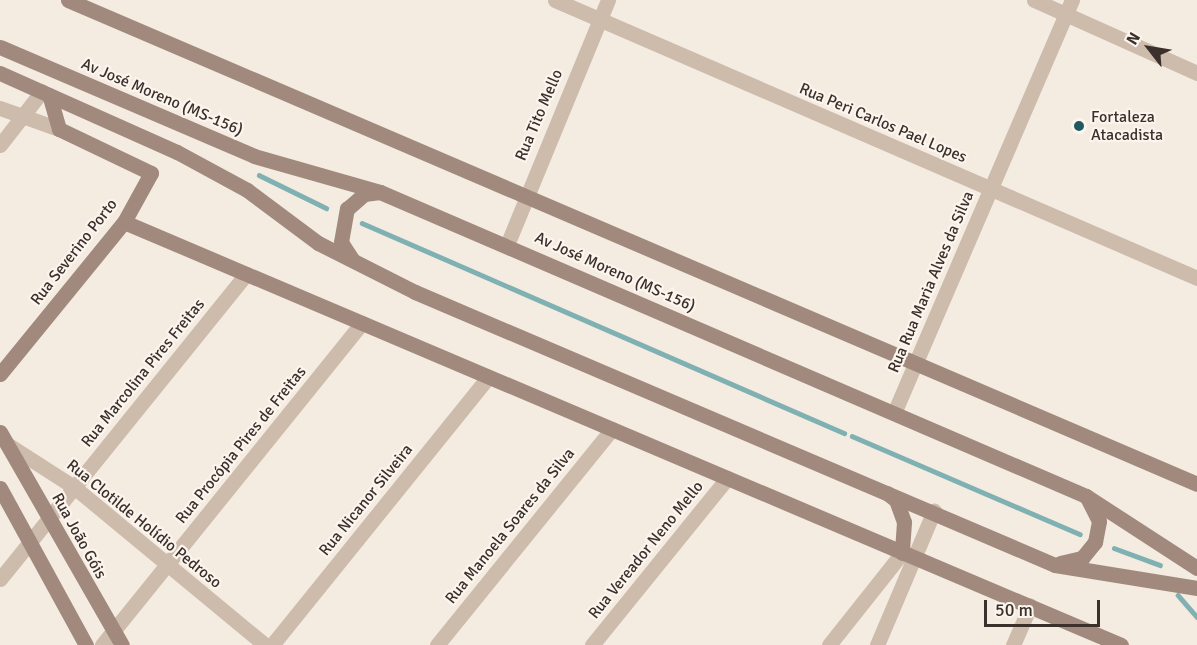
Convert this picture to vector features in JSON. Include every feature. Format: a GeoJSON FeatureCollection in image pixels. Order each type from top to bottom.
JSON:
{"type":"FeatureCollection","features":[{"type":"Feature","properties":{"kind":"street"},"geometry":{"type":"LineString","coordinates":[[68,0],[525,193],[1197,484]]}},
{"type":"Feature","properties":{"kind":"street","name":"Rua Peri Carlos Pael Lopes"},"geometry":{"type":"LineString","coordinates":[[555,0],[1197,278]]}},
{"type":"Feature","properties":{"kind":"street","name":"Rua Tito Mello"},"geometry":{"type":"LineString","coordinates":[[507,245],[525,193],[608,0]]}},
{"type":"Feature","properties":{"kind":"street"},"geometry":{"type":"LineString","coordinates":[[1034,0],[1069,7],[1197,74]]}},
{"type":"Feature","properties":{"kind":"street","name":"Rua Rua Maria Alves da Silva"},"geometry":{"type":"LineString","coordinates":[[894,413],[1069,7]]}},
{"type":"Feature","properties":{"kind":"street","name":"Av José Moreno (MS-156)"},"geometry":{"type":"LineString","coordinates":[[0,47],[254,156],[380,192],[1086,496],[1197,568]]}},
{"type":"Feature","properties":{"kind":"street"},"geometry":{"type":"LineString","coordinates":[[0,73],[248,190],[318,243],[415,292],[1055,565],[1197,588]]}},
{"type":"Feature","properties":{"kind":"street"},"geometry":{"type":"LineString","coordinates":[[0,145],[23,116],[46,93]]}},
{"type":"Feature","properties":{"kind":"street"},"geometry":{"type":"LineString","coordinates":[[46,93],[59,129]]}},
{"type":"Feature","properties":{"kind":"street"},"geometry":{"type":"LineString","coordinates":[[0,108],[59,129]]}},
{"type":"Feature","properties":{"kind":"street","name":"Rua Severino Porto"},"geometry":{"type":"LineString","coordinates":[[0,374],[124,222],[151,173],[59,129]]}},
{"type":"Feature","properties":{"kind":"street"},"geometry":{"type":"LineString","coordinates":[[353,260],[342,242],[341,225],[347,209],[364,194],[380,192]]}},
{"type":"Feature","properties":{"kind":"street"},"geometry":{"type":"LineString","coordinates":[[124,222],[1121,645]]}},
{"type":"Feature","properties":{"kind":"street","name":"Rua Marcolina Pires Freitas"},"geometry":{"type":"LineString","coordinates":[[0,579],[246,274]]}},
{"type":"Feature","properties":{"kind":"street","name":"Rua Procópia Pires de Freitas"},"geometry":{"type":"LineString","coordinates":[[102,645],[117,639],[167,564],[362,323]]}},
{"type":"Feature","properties":{"kind":"street","name":"Rua Nicanor Silveira"},"geometry":{"type":"LineString","coordinates":[[272,645],[488,377]]}},
{"type":"Feature","properties":{"kind":"street","name":"Rua Manoela Soares da Silva"},"geometry":{"type":"LineString","coordinates":[[437,645],[612,429]]}},
{"type":"Feature","properties":{"kind":"street","name":"Rua Clotilde Holídio Pedroso"},"geometry":{"type":"LineString","coordinates":[[3,438],[74,487],[265,645]]}},
{"type":"Feature","properties":{"kind":"street","name":"Rua João Góis"},"geometry":{"type":"LineString","coordinates":[[3,438],[117,639]]}},
{"type":"Feature","properties":{"kind":"street","name":"Rua Vereador Neno Mello"},"geometry":{"type":"LineString","coordinates":[[592,645],[727,478]]}},
{"type":"Feature","properties":{"kind":"street"},"geometry":{"type":"LineString","coordinates":[[0,488],[86,645]]}},
{"type":"Feature","properties":{"kind":"street"},"geometry":{"type":"LineString","coordinates":[[885,491],[896,500],[904,522],[909,555]]}},
{"type":"Feature","properties":{"kind":"street"},"geometry":{"type":"LineString","coordinates":[[1055,565],[1082,558],[1095,542],[1098,521],[1086,496]]}},
{"type":"Feature","properties":{"kind":"street"},"geometry":{"type":"LineString","coordinates":[[877,645],[909,555],[934,512]]}},
{"type":"Feature","properties":{"kind":"street"},"geometry":{"type":"LineString","coordinates":[[829,645],[909,555]]}},
{"type":"Feature","properties":{"kind":"street"},"geometry":{"type":"LineString","coordinates":[[1014,645],[1030,606]]}},
{"type":"Feature","properties":{"kind":"waterway"},"geometry":{"type":"LineString","coordinates":[[259,175],[326,208]]}},
{"type":"Feature","properties":{"kind":"waterway"},"geometry":{"type":"LineString","coordinates":[[362,223],[844,433]]}},
{"type":"Feature","properties":{"kind":"waterway"},"geometry":{"type":"LineString","coordinates":[[852,436],[1080,534]]}},
{"type":"Feature","properties":{"kind":"waterway"},"geometry":{"type":"LineString","coordinates":[[1114,548],[1160,565]]}},
{"type":"Feature","properties":{"kind":"waterway"},"geometry":{"type":"LineString","coordinates":[[1178,595],[1197,617]]}},
{"type":"Feature","properties":{"kind":"place","name":"Fortaleza Atacadista"},"geometry":{"type":"Point","coordinates":[1079,126]}}]}
